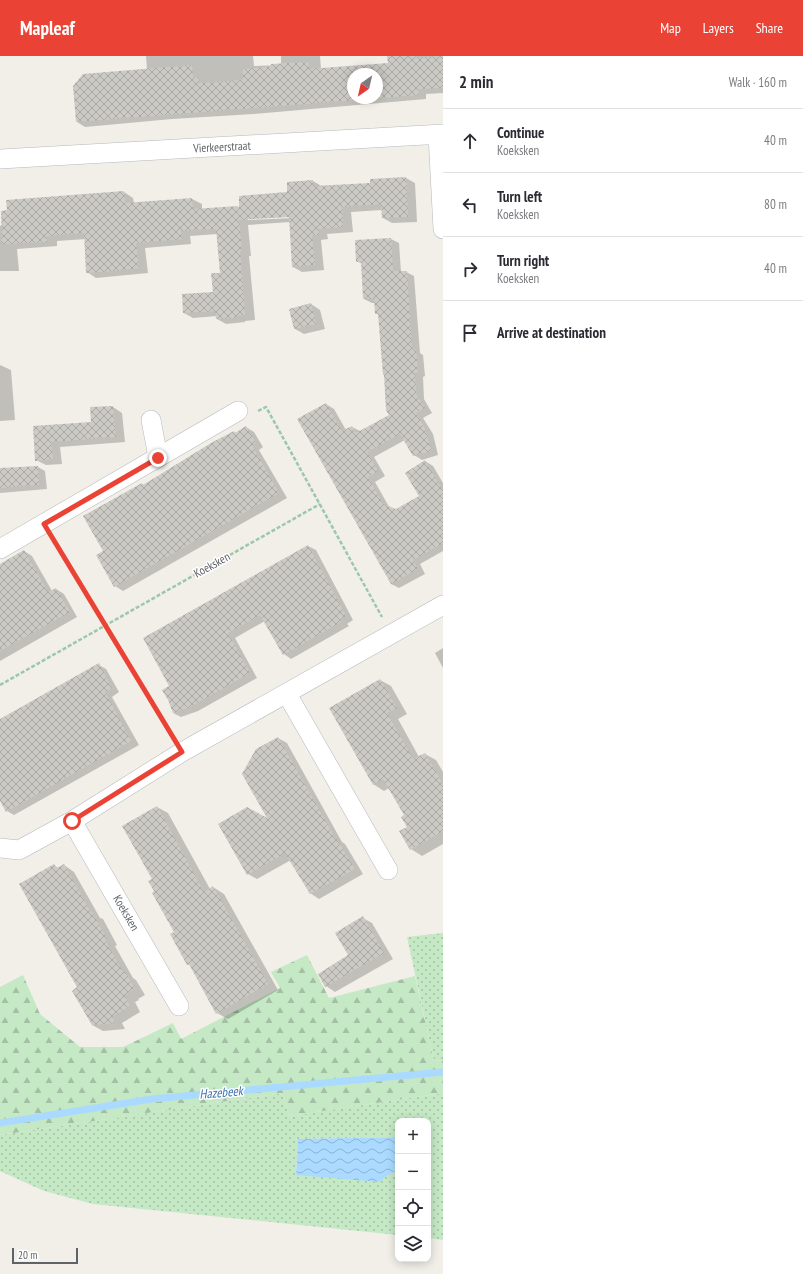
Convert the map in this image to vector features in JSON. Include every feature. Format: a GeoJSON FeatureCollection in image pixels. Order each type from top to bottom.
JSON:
{"type":"FeatureCollection","features":[{"type":"Feature","properties":{"kind":"street","name":"Vierkeerstraat"},"geometry":{"type":"LineString","coordinates":[[0,159],[440,134]]}},
{"type":"Feature","properties":{"kind":"street"},"geometry":{"type":"LineString","coordinates":[[440,134],[443,229]]}},
{"type":"Feature","properties":{"kind":"street"},"geometry":{"type":"LineString","coordinates":[[0,549],[238,411]]}},
{"type":"Feature","properties":{"kind":"street"},"geometry":{"type":"LineString","coordinates":[[151,420],[158,458]]}},
{"type":"Feature","properties":{"kind":"street"},"geometry":{"type":"LineString","coordinates":[[0,848],[19,850],[72,821],[182,752],[443,605]]}},
{"type":"Feature","properties":{"kind":"street"},"geometry":{"type":"LineString","coordinates":[[287,694],[388,870]]}},
{"type":"Feature","properties":{"kind":"street","name":"Koeksken"},"geometry":{"type":"LineString","coordinates":[[72,821],[180,1006]]}},
{"type":"Feature","properties":{"kind":"path"},"geometry":{"type":"LineString","coordinates":[[238,411],[247,418],[266,407],[392,634]]}},
{"type":"Feature","properties":{"kind":"path","name":"Koeksken"},"geometry":{"type":"LineString","coordinates":[[0,685],[320,504]]}},
{"type":"Feature","properties":{"kind":"path"},"geometry":{"type":"LineString","coordinates":[[44,524],[104,626],[182,752]]}},
{"type":"Feature","properties":{"kind":"green space"},"geometry":{"type":"Polygon","coordinates":[[[443,933],[443,1060],[434,1061],[407,937],[443,933]]]}},
{"type":"Feature","properties":{"kind":"green space"},"geometry":{"type":"Polygon","coordinates":[[[307,955],[329,998],[415,976],[434,1061],[443,1060],[443,1093],[289,1116],[282,1093],[0,1135],[0,987],[23,975],[40,1014],[80,1047],[123,1047],[173,1023],[181,1039],[280,988],[271,972],[307,955]]]}},
{"type":"Feature","properties":{"kind":"green space"},"geometry":{"type":"Polygon","coordinates":[[[282,1093],[289,1116],[443,1093],[443,1240],[431,1238],[431,1118],[395,1118],[395,1137],[298,1139],[296,1175],[386,1176],[395,1172],[395,1235],[93,1204],[44,1191],[0,1171],[0,1135],[282,1093]]]}},
{"type":"Feature","properties":{"kind":"water"},"geometry":{"type":"Polygon","coordinates":[[[395,1137],[395,1172],[380,1182],[296,1175],[298,1139],[395,1137]]]}},
{"type":"Feature","properties":{"kind":"building"},"geometry":{"type":"Polygon","coordinates":[[[387,56],[414,56],[415,58],[443,56],[443,88],[418,89],[418,95],[383,98],[383,68],[347,68],[347,101],[76,122],[73,86],[83,74],[192,65],[193,78],[198,77],[198,83],[242,80],[243,69],[271,67],[271,64],[308,62],[309,69],[388,63],[387,56]]]}},
{"type":"Feature","properties":{"kind":"building"},"geometry":{"type":"Polygon","coordinates":[[[406,177],[408,217],[382,218],[381,204],[342,207],[343,227],[318,229],[319,235],[312,235],[315,265],[292,267],[289,217],[239,220],[245,315],[236,316],[236,318],[216,319],[215,311],[183,313],[182,294],[213,292],[211,273],[220,273],[216,229],[181,231],[182,239],[136,243],[139,268],[86,273],[84,233],[47,236],[47,242],[2,244],[1,211],[7,210],[6,200],[124,191],[125,203],[192,198],[193,209],[238,206],[239,217],[239,196],[287,192],[287,182],[313,180],[314,186],[370,183],[370,179],[406,177]]]}},
{"type":"Feature","properties":{"kind":"building"},"geometry":{"type":"Polygon","coordinates":[[[391,238],[393,271],[407,271],[412,350],[416,349],[418,372],[415,373],[416,394],[425,408],[416,413],[426,430],[431,451],[413,456],[400,434],[367,452],[378,471],[368,477],[383,504],[396,509],[419,496],[405,473],[425,460],[443,491],[443,543],[413,560],[418,569],[391,584],[297,419],[326,403],[342,431],[352,426],[356,433],[389,415],[386,410],[378,314],[375,314],[374,299],[363,299],[361,262],[356,262],[355,240],[391,238]]]}},
{"type":"Feature","properties":{"kind":"building"},"geometry":{"type":"Polygon","coordinates":[[[311,303],[316,324],[294,329],[289,309],[311,303]]]}},
{"type":"Feature","properties":{"kind":"building"},"geometry":{"type":"Polygon","coordinates":[[[113,406],[116,437],[51,442],[53,459],[35,461],[33,426],[91,422],[90,407],[113,406]]]}},
{"type":"Feature","properties":{"kind":"building"},"geometry":{"type":"Polygon","coordinates":[[[246,426],[256,443],[252,445],[279,493],[114,587],[96,555],[103,551],[83,516],[142,483],[143,485],[211,443],[234,431],[235,433],[246,426]]]}},
{"type":"Feature","properties":{"kind":"building"},"geometry":{"type":"Polygon","coordinates":[[[38,466],[39,485],[0,488],[0,468],[38,466]]]}},
{"type":"Feature","properties":{"kind":"building"},"geometry":{"type":"Polygon","coordinates":[[[308,545],[346,616],[340,619],[341,622],[283,655],[260,615],[228,633],[250,673],[190,707],[173,713],[162,690],[169,686],[143,638],[308,545]]]}},
{"type":"Feature","properties":{"kind":"building"},"geometry":{"type":"Polygon","coordinates":[[[24,550],[48,592],[56,588],[70,612],[0,651],[0,564],[24,550]]]}},
{"type":"Feature","properties":{"kind":"building"},"geometry":{"type":"Polygon","coordinates":[[[99,663],[112,688],[105,692],[131,741],[6,812],[0,801],[0,719],[99,663]]]}},
{"type":"Feature","properties":{"kind":"building"},"geometry":{"type":"Polygon","coordinates":[[[380,679],[397,708],[387,713],[413,759],[425,753],[443,784],[443,831],[410,850],[399,831],[407,827],[401,817],[404,815],[383,779],[373,785],[329,708],[380,679]]]}},
{"type":"Feature","properties":{"kind":"building"},"geometry":{"type":"Polygon","coordinates":[[[278,737],[335,838],[355,869],[310,894],[285,853],[247,875],[218,824],[247,807],[267,818],[242,774],[256,749],[278,737]]]}},
{"type":"Feature","properties":{"kind":"building"},"geometry":{"type":"Polygon","coordinates":[[[157,806],[204,892],[213,886],[268,984],[216,1014],[189,964],[187,965],[170,934],[174,932],[152,893],[154,891],[148,881],[152,879],[122,826],[157,806]]]}},
{"type":"Feature","properties":{"kind":"building"},"geometry":{"type":"Polygon","coordinates":[[[54,864],[57,868],[64,864],[107,939],[105,940],[123,972],[125,972],[135,989],[128,992],[129,994],[125,996],[130,1006],[112,1017],[115,1023],[92,1025],[72,991],[77,987],[19,884],[54,864]]]}},
{"type":"Feature","properties":{"kind":"building"},"geometry":{"type":"Polygon","coordinates":[[[363,916],[384,953],[325,987],[318,974],[348,955],[335,933],[363,916]]]}},
{"type":"Feature","properties":{"kind":"waterway","name":"Hazebeek"},"geometry":{"type":"LineString","coordinates":[[0,1123],[152,1099],[443,1072]]}},
{"type":"Feature","properties":{"kind":"route"},"geometry":{"type":"LineString","coordinates":[[72,821],[182,752],[104,626],[44,524],[158,458]]}}]}
